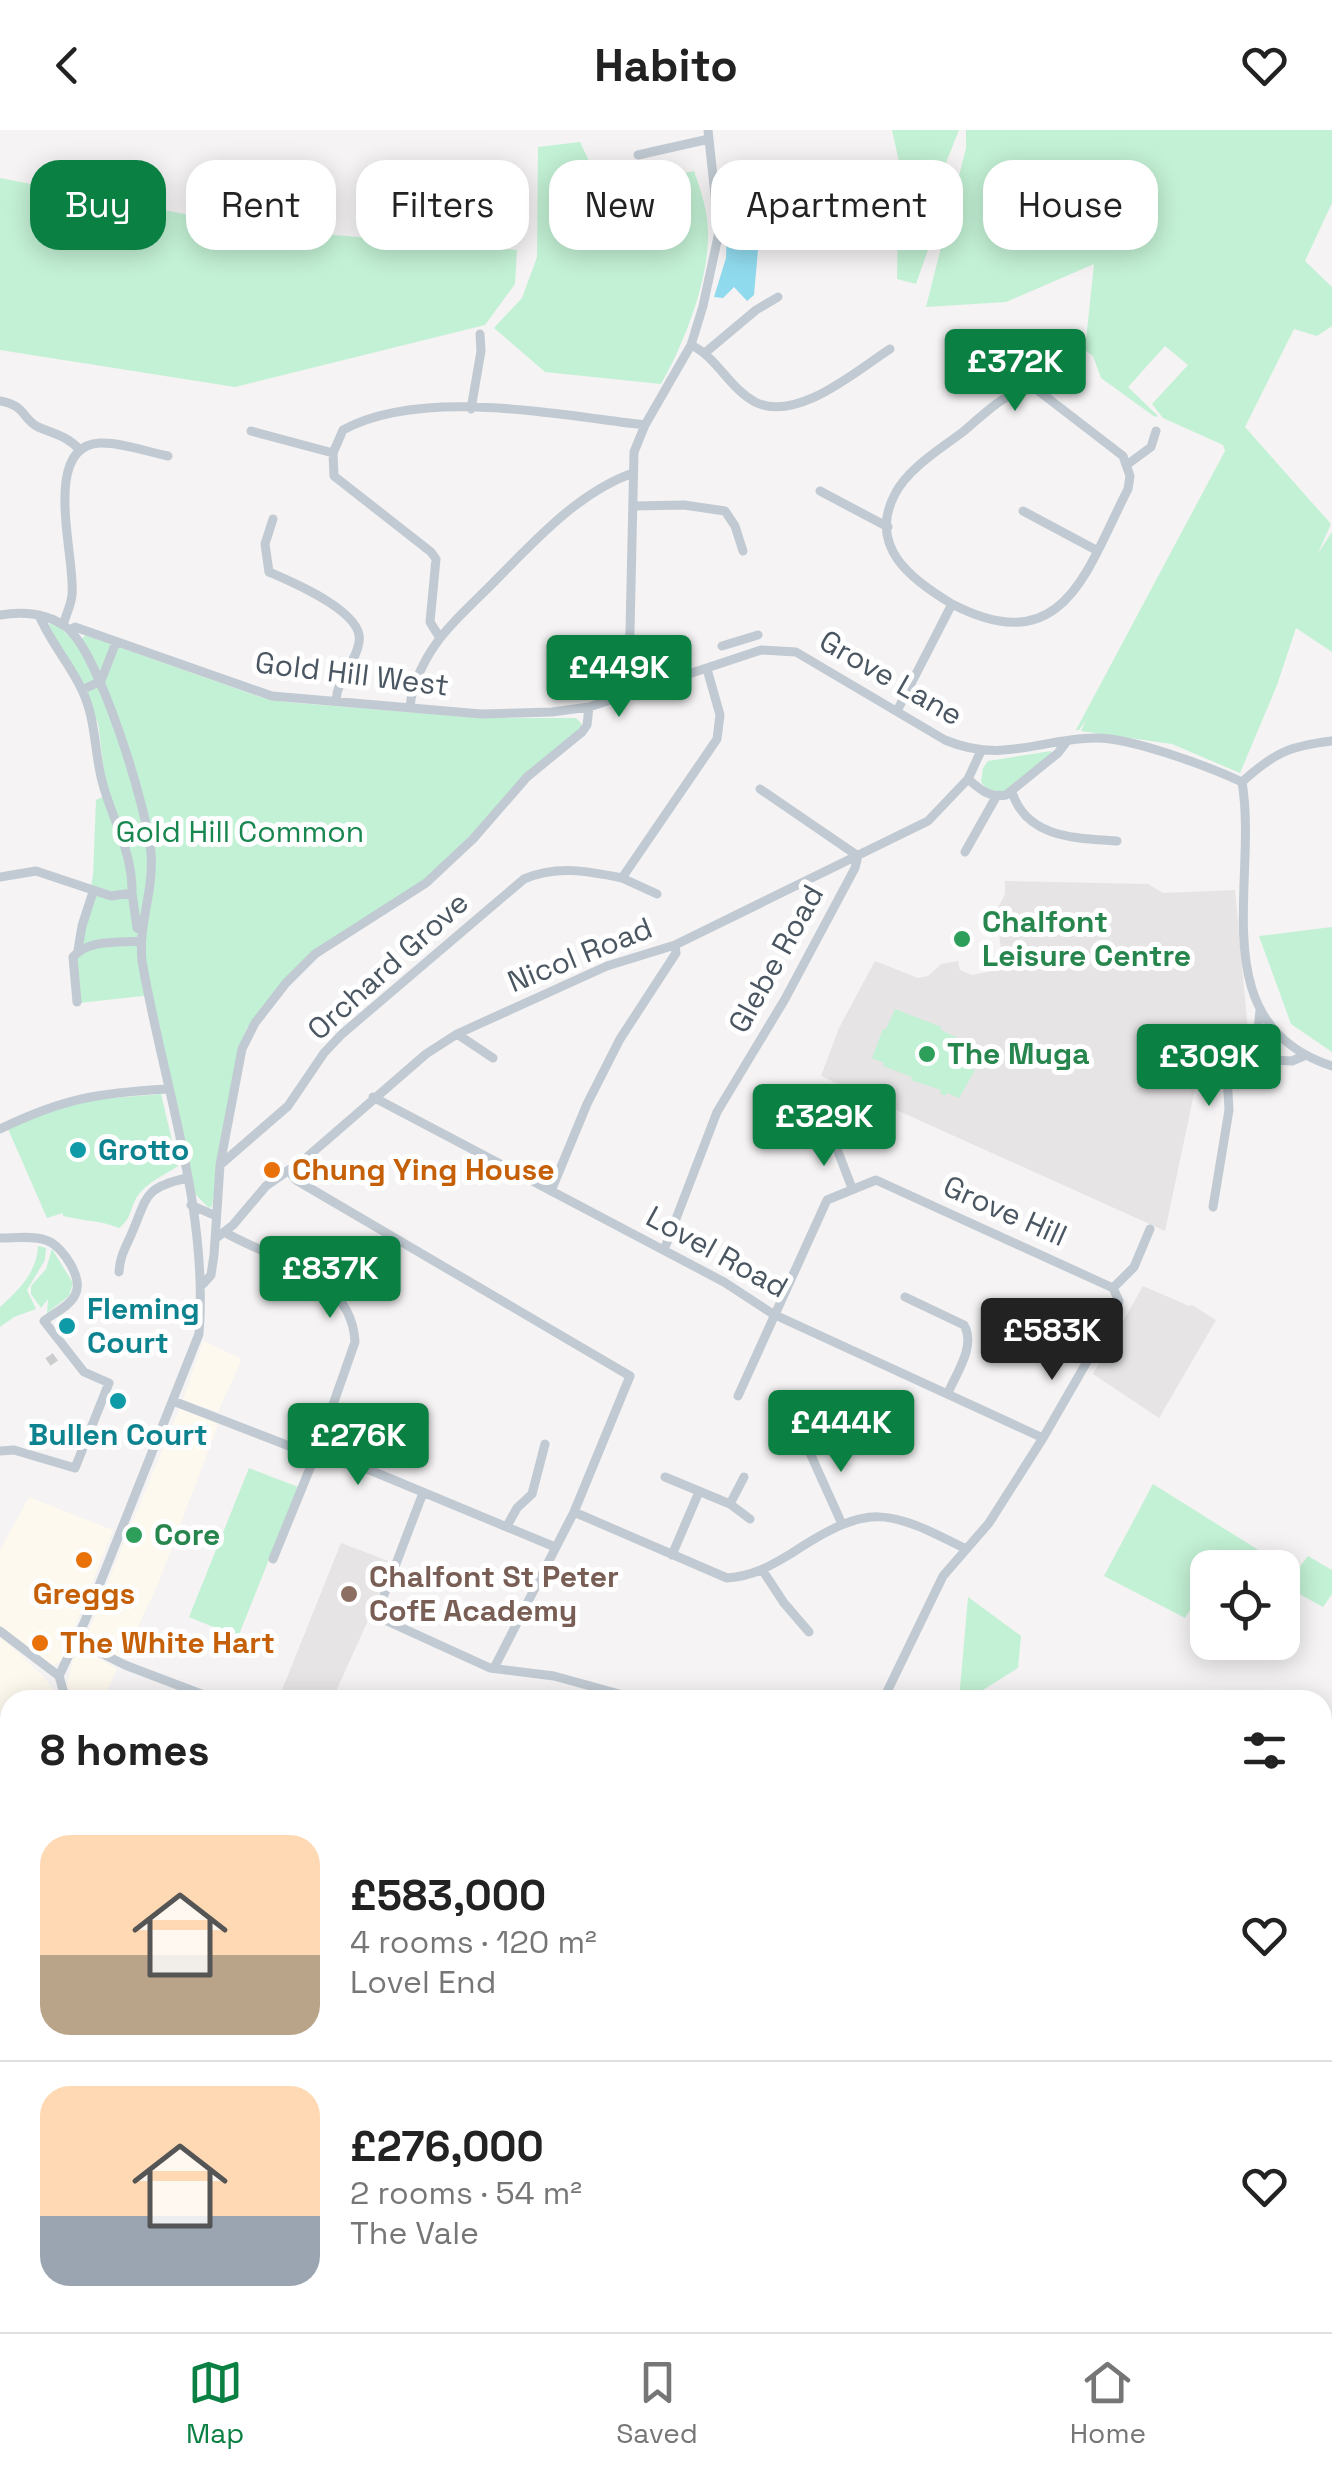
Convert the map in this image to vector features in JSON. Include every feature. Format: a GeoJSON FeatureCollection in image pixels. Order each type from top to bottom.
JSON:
{"type":"FeatureCollection","features":[{"type":"Feature","properties":{"kind":"street"},"geometry":{"type":"LineString","coordinates":[[638,155],[708,135],[712,160]]}},
{"type":"Feature","properties":{"kind":"street"},"geometry":{"type":"LineString","coordinates":[[636,693],[629,675],[634,452],[691,344],[714,250]]}},
{"type":"Feature","properties":{"kind":"street"},"geometry":{"type":"LineString","coordinates":[[706,352],[756,310],[778,297]]}},
{"type":"Feature","properties":{"kind":"street"},"geometry":{"type":"LineString","coordinates":[[471,409],[481,351],[480,334]]}},
{"type":"Feature","properties":{"kind":"street"},"geometry":{"type":"LineString","coordinates":[[1036,389],[1044,366],[1053,356],[1078,343]]}},
{"type":"Feature","properties":{"kind":"street"},"geometry":{"type":"LineString","coordinates":[[691,344],[706,352],[756,402],[785,408],[817,396],[890,349]]}},
{"type":"Feature","properties":{"kind":"street"},"geometry":{"type":"LineString","coordinates":[[1036,389],[1123,456],[1128,464],[1128,489],[1069,596],[1046,618],[1002,622],[970,613],[922,586],[890,546],[888,527],[895,492],[913,472],[1010,393],[1036,389]]}},
{"type":"Feature","properties":{"kind":"street"},"geometry":{"type":"LineString","coordinates":[[0,400],[16,404],[36,426],[69,438],[80,450]]}},
{"type":"Feature","properties":{"kind":"street"},"geometry":{"type":"LineString","coordinates":[[440,638],[430,622],[437,572],[432,552],[334,476],[332,454],[338,436],[350,426],[414,408],[471,409],[645,425]]}},
{"type":"Feature","properties":{"kind":"street"},"geometry":{"type":"LineString","coordinates":[[250,431],[332,454]]}},
{"type":"Feature","properties":{"kind":"street"},"geometry":{"type":"LineString","coordinates":[[1128,464],[1152,447],[1156,431]]}},
{"type":"Feature","properties":{"kind":"street"},"geometry":{"type":"LineString","coordinates":[[140,936],[150,883],[149,836],[102,680],[86,649],[67,627],[72,596],[64,480],[80,450],[100,443],[168,456]]}},
{"type":"Feature","properties":{"kind":"street"},"geometry":{"type":"LineString","coordinates":[[410,707],[418,678],[440,638],[565,514],[633,473]]}},
{"type":"Feature","properties":{"kind":"street"},"geometry":{"type":"LineString","coordinates":[[820,491],[888,527]]}},
{"type":"Feature","properties":{"kind":"street"},"geometry":{"type":"LineString","coordinates":[[635,506],[696,506],[725,512],[743,550]]}},
{"type":"Feature","properties":{"kind":"street"},"geometry":{"type":"LineString","coordinates":[[1023,511],[1096,550]]}},
{"type":"Feature","properties":{"kind":"street"},"geometry":{"type":"LineString","coordinates":[[273,519],[265,544],[269,572],[332,606],[356,624],[360,633],[336,701]]}},
{"type":"Feature","properties":{"kind":"street"},"geometry":{"type":"LineString","coordinates":[[896,712],[952,604]]}},
{"type":"Feature","properties":{"kind":"street"},"geometry":{"type":"LineString","coordinates":[[0,616],[39,615],[82,690],[94,723],[97,762],[132,872],[137,928],[187,1178],[203,1284],[199,1334],[77,1641],[58,1676]]}},
{"type":"Feature","properties":{"kind":"street","name":"Gold Hill West"},"geometry":{"type":"LineString","coordinates":[[39,615],[272,696],[481,714],[589,707],[636,693]]}},
{"type":"Feature","properties":{"kind":"street"},"geometry":{"type":"LineString","coordinates":[[722,646],[758,634]]}},
{"type":"Feature","properties":{"kind":"street"},"geometry":{"type":"LineString","coordinates":[[82,690],[102,680],[116,642]]}},
{"type":"Feature","properties":{"kind":"street"},"geometry":{"type":"LineString","coordinates":[[736,642],[742,656]]}},
{"type":"Feature","properties":{"kind":"street","name":"Grove Lane"},"geometry":{"type":"LineString","coordinates":[[636,693],[742,656],[776,649],[796,652],[945,740],[981,752],[1100,738],[1164,753],[1242,782]]}},
{"type":"Feature","properties":{"kind":"street"},"geometry":{"type":"LineString","coordinates":[[622,878],[717,739],[720,715],[706,669]]}},
{"type":"Feature","properties":{"kind":"street"},"geometry":{"type":"LineString","coordinates":[[203,1284],[211,1275],[220,1165],[242,1049],[255,1024],[301,968],[334,939],[426,883],[450,862],[527,778],[582,732],[587,726],[589,707]]}},
{"type":"Feature","properties":{"kind":"street"},"geometry":{"type":"LineString","coordinates":[[1332,741],[1288,748],[1270,756],[1242,782],[1246,808],[1244,944],[1249,988],[1260,1011],[1280,1036],[1306,1055],[1332,1066]]}},
{"type":"Feature","properties":{"kind":"street"},"geometry":{"type":"LineString","coordinates":[[968,779],[996,797],[1012,792],[1067,742]]}},
{"type":"Feature","properties":{"kind":"street","name":"Nicol Road"},"geometry":{"type":"LineString","coordinates":[[215,1239],[226,1232],[259,1192],[426,1054],[457,1034],[607,966],[675,944],[928,821],[968,779],[981,752]]}},
{"type":"Feature","properties":{"kind":"street"},"geometry":{"type":"LineString","coordinates":[[760,789],[858,856]]}},
{"type":"Feature","properties":{"kind":"street"},"geometry":{"type":"LineString","coordinates":[[1012,792],[1014,800],[1052,834],[1117,841]]}},
{"type":"Feature","properties":{"kind":"street"},"geometry":{"type":"LineString","coordinates":[[964,852],[996,797]]}},
{"type":"Feature","properties":{"kind":"street","name":"Glebe Road"},"geometry":{"type":"LineString","coordinates":[[664,1250],[717,1112],[784,999],[858,856]]}},
{"type":"Feature","properties":{"kind":"street","name":"Orchard Grove"},"geometry":{"type":"LineString","coordinates":[[220,1165],[288,1106],[342,1034],[524,879],[541,872],[579,870],[622,878],[657,894]]}},
{"type":"Feature","properties":{"kind":"street"},"geometry":{"type":"LineString","coordinates":[[0,877],[36,871],[112,896],[132,893],[150,883]]}},
{"type":"Feature","properties":{"kind":"street"},"geometry":{"type":"LineString","coordinates":[[78,1002],[73,957],[93,892]]}},
{"type":"Feature","properties":{"kind":"street"},"geometry":{"type":"LineString","coordinates":[[78,950],[140,936]]}},
{"type":"Feature","properties":{"kind":"street"},"geometry":{"type":"LineString","coordinates":[[551,1191],[587,1104],[620,1039],[676,953],[675,944]]}},
{"type":"Feature","properties":{"kind":"street"},"geometry":{"type":"LineString","coordinates":[[1260,1011],[1257,1030],[1261,1046],[1273,1060],[1292,1061],[1306,1055]]}},
{"type":"Feature","properties":{"kind":"street"},"geometry":{"type":"LineString","coordinates":[[457,1034],[493,1058]]}},
{"type":"Feature","properties":{"kind":"street"},"geometry":{"type":"LineString","coordinates":[[1213,1207],[1229,1110],[1226,1076],[1261,1046]]}},
{"type":"Feature","properties":{"kind":"street"},"geometry":{"type":"LineString","coordinates":[[0,1129],[66,1100],[168,1089]]}},
{"type":"Feature","properties":{"kind":"street","name":"Lovel Road"},"geometry":{"type":"LineString","coordinates":[[373,1097],[724,1282],[773,1314],[1043,1438]]}},
{"type":"Feature","properties":{"kind":"street"},"geometry":{"type":"LineString","coordinates":[[738,1396],[827,1200],[852,1188],[832,1136]]}},
{"type":"Feature","properties":{"kind":"street"},"geometry":{"type":"LineString","coordinates":[[289,1171],[296,1180],[358,1218],[627,1372],[630,1382],[574,1512],[494,1668]]}},
{"type":"Feature","properties":{"kind":"street"},"geometry":{"type":"LineString","coordinates":[[119,1272],[120,1252],[146,1196],[162,1184],[187,1178]]}},
{"type":"Feature","properties":{"kind":"street","name":"Grove Hill"},"geometry":{"type":"LineString","coordinates":[[852,1188],[876,1180],[1113,1288]]}},
{"type":"Feature","properties":{"kind":"street"},"geometry":{"type":"LineString","coordinates":[[190,1205],[216,1216]]}},
{"type":"Feature","properties":{"kind":"street"},"geometry":{"type":"LineString","coordinates":[[888,1690],[943,1576],[988,1523],[1043,1438],[1115,1313],[1118,1300],[1113,1288],[1134,1267],[1150,1229]]}},
{"type":"Feature","properties":{"kind":"street"},"geometry":{"type":"LineString","coordinates":[[226,1232],[322,1281],[335,1293],[350,1320],[355,1342],[274,1559]]}},
{"type":"Feature","properties":{"kind":"street"},"geometry":{"type":"LineString","coordinates":[[0,1238],[45,1239],[59,1251],[74,1272],[78,1288],[70,1301],[44,1321],[84,1372],[109,1383],[76,1468],[14,1450],[0,1451]]}},
{"type":"Feature","properties":{"kind":"street"},"geometry":{"type":"LineString","coordinates":[[905,1297],[964,1325],[968,1332],[970,1343],[948,1392]]}},
{"type":"Feature","properties":{"kind":"street"},"geometry":{"type":"LineString","coordinates":[[173,1401],[315,1456],[372,1472],[555,1547]]}},
{"type":"Feature","properties":{"kind":"street"},"geometry":{"type":"LineString","coordinates":[[805,1442],[842,1524]]}},
{"type":"Feature","properties":{"kind":"street"},"geometry":{"type":"LineString","coordinates":[[507,1526],[517,1508],[532,1494],[545,1444]]}},
{"type":"Feature","properties":{"kind":"street"},"geometry":{"type":"LineString","coordinates":[[665,1477],[730,1504],[750,1519]]}},
{"type":"Feature","properties":{"kind":"street"},"geometry":{"type":"LineString","coordinates":[[730,1504],[744,1477]]}},
{"type":"Feature","properties":{"kind":"street"},"geometry":{"type":"LineString","coordinates":[[672,1556],[699,1492]]}},
{"type":"Feature","properties":{"kind":"street"},"geometry":{"type":"LineString","coordinates":[[424,1493],[376,1616],[494,1668],[554,1676],[605,1690]]}},
{"type":"Feature","properties":{"kind":"street"},"geometry":{"type":"LineString","coordinates":[[574,1512],[727,1578],[763,1570],[842,1524],[872,1515],[908,1520],[966,1549]]}},
{"type":"Feature","properties":{"kind":"street"},"geometry":{"type":"LineString","coordinates":[[763,1570],[810,1632]]}},
{"type":"Feature","properties":{"kind":"street"},"geometry":{"type":"LineString","coordinates":[[0,1631],[58,1676],[63,1690]]}},
{"type":"Feature","properties":{"kind":"street"},"geometry":{"type":"LineString","coordinates":[[77,1641],[125,1665],[191,1690]]}},
{"type":"Feature","properties":{"kind":"shaded area"},"geometry":{"type":"Polygon","coordinates":[[[1005,881],[1148,884],[1163,893],[1235,890],[1249,1042],[1206,1037],[1165,1231],[821,1076],[839,1028],[875,961],[918,978],[928,976],[941,964],[958,961],[960,970],[972,975],[1011,967],[1009,955],[1002,956],[996,912],[1005,894],[1005,881]]]}},
{"type":"Feature","properties":{"kind":"shaded area"},"geometry":{"type":"Polygon","coordinates":[[[1143,1286],[1192,1305],[1216,1320],[1159,1418],[1093,1374],[1143,1286]]]}},
{"type":"Feature","properties":{"kind":"shaded area"},"geometry":{"type":"Polygon","coordinates":[[[203,1341],[242,1359],[218,1412],[183,1400],[203,1341]]]}},
{"type":"Feature","properties":{"kind":"shaded area"},"geometry":{"type":"Polygon","coordinates":[[[180,1407],[219,1422],[158,1584],[123,1659],[87,1641],[87,1634],[101,1591],[180,1407]]]}},
{"type":"Feature","properties":{"kind":"shaded area"},"geometry":{"type":"Polygon","coordinates":[[[29,1497],[113,1530],[62,1660],[53,1666],[0,1629],[0,1550],[29,1497]]]}},
{"type":"Feature","properties":{"kind":"shaded area","name":"Chalfont St Peter CofE Academy"},"geometry":{"type":"Polygon","coordinates":[[[341,1543],[391,1562],[337,1690],[282,1690],[341,1543]]]}},
{"type":"Feature","properties":{"kind":"shaded area"},"geometry":{"type":"Polygon","coordinates":[[[0,1636],[54,1690],[0,1690],[0,1636]]]}},
{"type":"Feature","properties":{"kind":"shaded area"},"geometry":{"type":"Polygon","coordinates":[[[86,1651],[117,1669],[107,1690],[68,1690],[73,1658],[86,1651]]]}},
{"type":"Feature","properties":{"kind":"green space"},"geometry":{"type":"Polygon","coordinates":[[[892,130],[959,130],[947,160],[899,160],[892,130]]]}},
{"type":"Feature","properties":{"kind":"green space"},"geometry":{"type":"Polygon","coordinates":[[[966,130],[1332,130],[1332,203],[1305,261],[1332,287],[1332,326],[1317,336],[1294,329],[1245,427],[1331,524],[1318,553],[1332,532],[1332,652],[1296,628],[1240,773],[1172,744],[1081,731],[1086,720],[1076,730],[1225,451],[1223,445],[1163,418],[1152,404],[1188,365],[1165,346],[1128,387],[1158,416],[1101,378],[1093,356],[1085,350],[1094,264],[1006,302],[926,307],[940,250],[963,250],[966,130]]]}},
{"type":"Feature","properties":{"kind":"green space"},"geometry":{"type":"Polygon","coordinates":[[[580,142],[588,160],[549,160],[549,250],[691,250],[694,171],[708,225],[704,271],[686,331],[661,384],[545,372],[494,328],[522,298],[537,257],[538,147],[580,142]]]}},
{"type":"Feature","properties":{"kind":"green space"},"geometry":{"type":"Polygon","coordinates":[[[0,178],[30,184],[30,250],[166,250],[166,210],[186,214],[186,250],[336,250],[336,235],[356,237],[356,250],[517,250],[515,284],[485,325],[235,387],[0,350],[0,178]]]}},
{"type":"Feature","properties":{"kind":"green space"},"geometry":{"type":"Polygon","coordinates":[[[897,250],[928,250],[916,284],[897,279],[897,250]]]}},
{"type":"Feature","properties":{"kind":"green space","name":"Gold Hill Common"},"geometry":{"type":"Polygon","coordinates":[[[48,623],[74,640],[85,635],[260,697],[286,702],[479,718],[576,718],[581,723],[427,878],[309,955],[247,1028],[238,1049],[209,1208],[195,1194],[152,995],[79,1003],[75,963],[93,876],[96,800],[107,795],[98,723],[48,623]]]}},
{"type":"Feature","properties":{"kind":"green space"},"geometry":{"type":"Polygon","coordinates":[[[1051,751],[1003,792],[987,789],[981,782],[988,761],[1051,751]]]}},
{"type":"Feature","properties":{"kind":"green space"},"geometry":{"type":"Polygon","coordinates":[[[1332,927],[1332,1052],[1291,1024],[1259,936],[1332,927]]]}},
{"type":"Feature","properties":{"kind":"green space","name":"The Muga"},"geometry":{"type":"Polygon","coordinates":[[[895,1009],[941,1027],[981,1049],[972,1068],[975,1070],[959,1098],[947,1093],[945,1096],[941,1090],[911,1080],[912,1077],[872,1058],[895,1009]]]}},
{"type":"Feature","properties":{"kind":"green space"},"geometry":{"type":"Polygon","coordinates":[[[161,1094],[178,1166],[143,1189],[119,1228],[63,1213],[47,1218],[8,1129],[44,1111],[92,1100],[161,1094]]]}},
{"type":"Feature","properties":{"kind":"green space"},"geometry":{"type":"Polygon","coordinates":[[[38,1246],[46,1248],[45,1260],[27,1290],[36,1309],[0,1327],[0,1307],[31,1272],[38,1246]]]}},
{"type":"Feature","properties":{"kind":"green space"},"geometry":{"type":"Polygon","coordinates":[[[52,1249],[73,1283],[69,1296],[47,1313],[48,1299],[41,1308],[31,1294],[31,1286],[46,1269],[52,1249]]]}},
{"type":"Feature","properties":{"kind":"green space"},"geometry":{"type":"Polygon","coordinates":[[[249,1468],[298,1487],[238,1637],[189,1617],[249,1468]]]}},
{"type":"Feature","properties":{"kind":"green space"},"geometry":{"type":"Polygon","coordinates":[[[1153,1484],[1258,1550],[1190,1550],[1190,1610],[1185,1618],[1104,1576],[1153,1484]]]}},
{"type":"Feature","properties":{"kind":"green space"},"geometry":{"type":"Polygon","coordinates":[[[1308,1556],[1332,1570],[1332,1594],[1323,1607],[1300,1594],[1300,1566],[1308,1556]]]}},
{"type":"Feature","properties":{"kind":"green space"},"geometry":{"type":"Polygon","coordinates":[[[968,1597],[1021,1636],[1018,1668],[983,1690],[960,1690],[968,1597]]]}},
{"type":"Feature","properties":{"kind":"water"},"geometry":{"type":"Polygon","coordinates":[[[726,250],[758,250],[754,295],[747,301],[734,287],[723,298],[714,297],[726,250]]]}},
{"type":"Feature","properties":{"kind":"tunnel"},"geometry":{"type":"LineString","coordinates":[[48,1362],[58,1355]]}},
{"type":"Feature","properties":{"kind":"place","name":"Chalfont Leisure Centre"},"geometry":{"type":"Point","coordinates":[962,939]}},
{"type":"Feature","properties":{"kind":"place","name":"The Muga"},"geometry":{"type":"Point","coordinates":[927,1054]}},
{"type":"Feature","properties":{"kind":"place","name":"Grotto"},"geometry":{"type":"Point","coordinates":[78,1150]}},
{"type":"Feature","properties":{"kind":"place","name":"Chung Ying House"},"geometry":{"type":"Point","coordinates":[272,1170]}},
{"type":"Feature","properties":{"kind":"place","name":"Fleming Court"},"geometry":{"type":"Point","coordinates":[67,1326]}},
{"type":"Feature","properties":{"kind":"place","name":"Bullen Court"},"geometry":{"type":"Point","coordinates":[118,1401]}},
{"type":"Feature","properties":{"kind":"place","name":"Core"},"geometry":{"type":"Point","coordinates":[134,1535]}},
{"type":"Feature","properties":{"kind":"place","name":"Greggs"},"geometry":{"type":"Point","coordinates":[84,1560]}},
{"type":"Feature","properties":{"kind":"place","name":"Chalfont St Peter CofE Academy"},"geometry":{"type":"Point","coordinates":[349,1594]}},
{"type":"Feature","properties":{"kind":"place","name":"The White Hart"},"geometry":{"type":"Point","coordinates":[40,1643]}}]}
